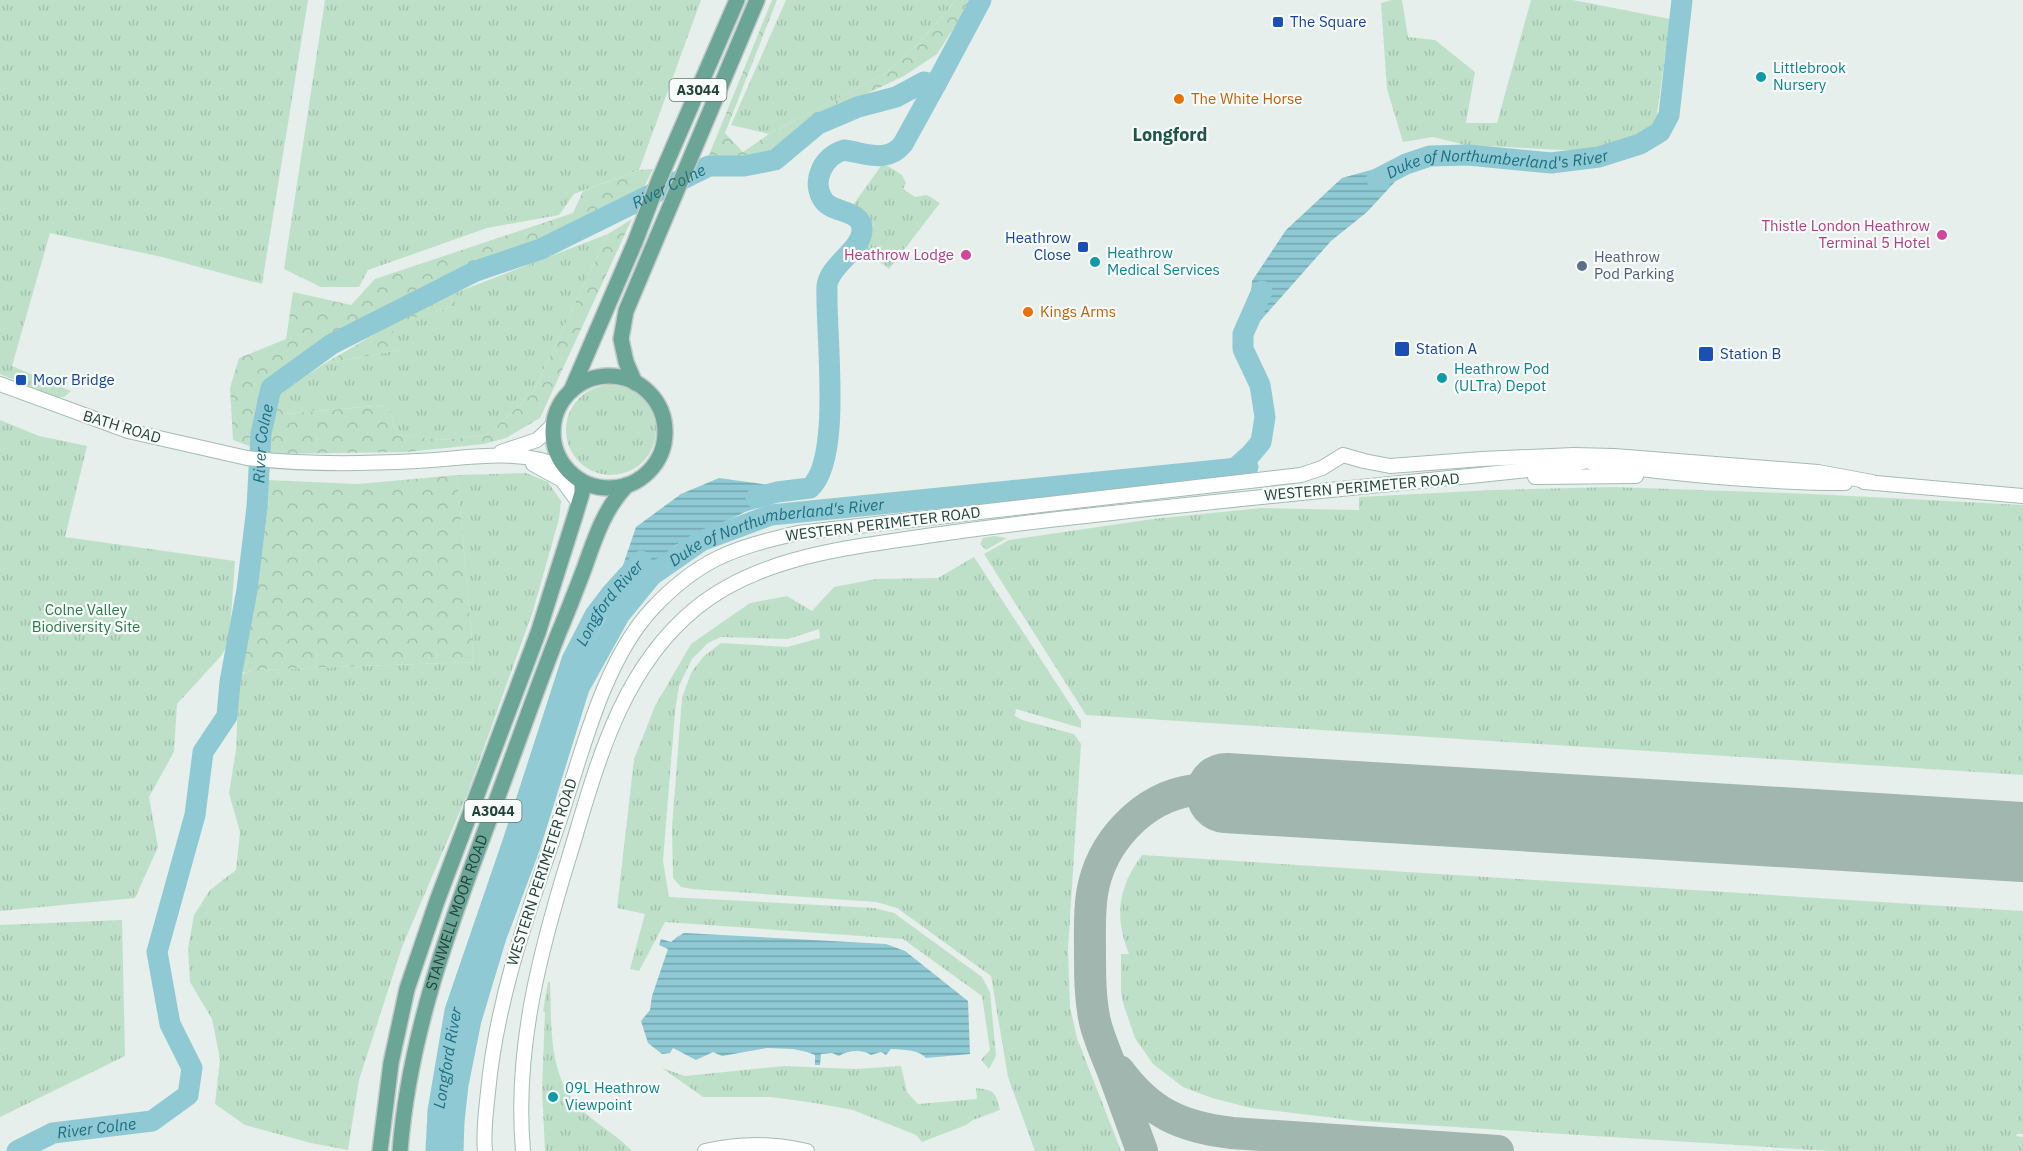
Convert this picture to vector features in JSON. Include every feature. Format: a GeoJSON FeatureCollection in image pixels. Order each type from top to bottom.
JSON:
{"type":"FeatureCollection","features":[{"type":"Feature","properties":{"kind":"main road","name":"A3044"},"geometry":{"type":"LineString","coordinates":[[572,391],[659,180],[737,0]]}},
{"type":"Feature","properties":{"kind":"main road","name":"A3044"},"geometry":{"type":"LineString","coordinates":[[635,383],[626,362],[621,339],[626,311],[757,0]]}},
{"type":"Feature","properties":{"kind":"main road"},"geometry":{"type":"LineString","coordinates":[[597,376],[610,376],[635,383],[646,390],[659,404],[665,421],[663,449],[653,466],[636,482],[613,489],[602,488],[582,482],[566,469],[557,453],[553,439],[553,425],[557,411],[572,391],[583,382],[597,376]]}},
{"type":"Feature","properties":{"kind":"main road","name":"STANWELL MOOR ROAD"},"geometry":{"type":"LineString","coordinates":[[380,1151],[391,1063],[410,979],[538,633],[582,493],[582,482]]}},
{"type":"Feature","properties":{"kind":"main road","name":"STANWELL MOOR ROAD"},"geometry":{"type":"LineString","coordinates":[[400,1151],[406,1094],[417,1040],[441,952],[598,532],[615,499],[627,486]]}},
{"type":"Feature","properties":{"kind":"street","name":"BATH ROAD"},"geometry":{"type":"LineString","coordinates":[[0,384],[128,431],[267,461],[361,463],[490,456]]}},
{"type":"Feature","properties":{"kind":"street"},"geometry":{"type":"LineString","coordinates":[[490,456],[537,440],[553,425]]}},
{"type":"Feature","properties":{"kind":"street","name":"WESTERN PERIMETER ROAD"},"geometry":{"type":"LineString","coordinates":[[484,1151],[490,1065],[503,996],[594,716],[609,677],[636,629],[667,595],[700,567],[737,549],[798,533],[1301,475],[1322,468],[1343,455],[1390,466],[1482,459],[1614,456],[1818,472],[1872,482],[2023,496]]}},
{"type":"Feature","properties":{"kind":"street"},"geometry":{"type":"LineString","coordinates":[[490,456],[548,460],[566,469]]}},
{"type":"Feature","properties":{"kind":"street"},"geometry":{"type":"LineString","coordinates":[[515,456],[545,468],[562,480],[579,503]]}},
{"type":"Feature","properties":{"kind":"street","name":"WESTERN PERIMETER ROAD"},"geometry":{"type":"LineString","coordinates":[[523,1151],[522,1073],[527,1021],[542,951],[596,770],[618,710],[641,669],[680,622],[700,605],[737,582],[766,569],[790,561],[851,548],[1081,516],[1344,487],[1565,466],[1614,456]]}},
{"type":"Feature","properties":{"kind":"street","name":"WESTERN PERIMETER ROAD"},"geometry":{"type":"LineString","coordinates":[[1556,457],[1696,474],[1810,483],[1872,482]]}},
{"type":"Feature","properties":{"kind":"street","name":"WESTERN PERIMETER ROAD"},"geometry":{"type":"LineString","coordinates":[[1476,476],[1696,474]]}},
{"type":"Feature","properties":{"kind":"street"},"geometry":{"type":"LineString","coordinates":[[705,1151],[738,1146],[777,1145],[807,1151]]}},
{"type":"Feature","properties":{"kind":"green space"},"geometry":{"type":"Polygon","coordinates":[[[0,0],[308,0],[262,284],[162,257],[50,233],[12,366],[71,391],[64,397],[57,397],[0,374],[0,0]]]}},
{"type":"Feature","properties":{"kind":"green space"},"geometry":{"type":"Polygon","coordinates":[[[325,0],[701,0],[639,170],[574,194],[559,215],[487,228],[368,270],[359,287],[321,287],[284,269],[325,0]]]}},
{"type":"Feature","properties":{"kind":"green space"},"geometry":{"type":"Polygon","coordinates":[[[772,0],[777,0],[725,133],[743,152],[769,134],[883,75],[918,44],[956,0],[972,0],[937,54],[904,76],[798,129],[774,150],[729,161],[707,160],[772,0]]]}},
{"type":"Feature","properties":{"kind":"green space"},"geometry":{"type":"Polygon","coordinates":[[[786,0],[956,0],[918,44],[883,75],[769,134],[731,125],[786,0]]]}},
{"type":"Feature","properties":{"kind":"green space"},"geometry":{"type":"Polygon","coordinates":[[[1402,0],[1408,37],[1435,40],[1475,72],[1466,123],[1497,123],[1531,0],[1573,0],[1670,19],[1655,129],[1584,151],[1465,145],[1433,137],[1403,142],[1387,89],[1381,3],[1402,0]]]}},
{"type":"Feature","properties":{"kind":"green space"},"geometry":{"type":"Polygon","coordinates":[[[883,163],[902,175],[906,183],[903,189],[915,197],[927,195],[940,203],[889,269],[862,248],[867,231],[866,225],[861,216],[851,208],[883,163]]]}},
{"type":"Feature","properties":{"kind":"green space"},"geometry":{"type":"Polygon","coordinates":[[[653,169],[637,201],[435,280],[359,320],[287,366],[262,384],[255,448],[233,440],[230,388],[239,358],[286,339],[293,292],[351,305],[375,279],[573,213],[583,191],[639,170],[653,169]]]}},
{"type":"Feature","properties":{"kind":"green space"},"geometry":{"type":"Polygon","coordinates":[[[632,219],[540,418],[506,438],[484,444],[407,452],[268,454],[278,394],[284,414],[387,405],[397,434],[441,440],[487,435],[532,394],[608,234],[632,219]]]}},
{"type":"Feature","properties":{"kind":"green space"},"geometry":{"type":"Polygon","coordinates":[[[608,234],[532,394],[487,435],[440,440],[397,434],[387,405],[283,414],[278,394],[324,364],[399,350],[390,325],[455,306],[455,293],[608,234]]]}},
{"type":"Feature","properties":{"kind":"green space"},"geometry":{"type":"Polygon","coordinates":[[[455,293],[455,306],[391,325],[399,350],[324,364],[390,325],[455,293]]]}},
{"type":"Feature","properties":{"kind":"green space"},"geometry":{"type":"Polygon","coordinates":[[[611,385],[628,389],[643,398],[652,413],[656,430],[652,447],[643,462],[628,471],[611,475],[594,471],[579,462],[570,447],[566,430],[570,413],[579,398],[594,389],[611,385]]]}},
{"type":"Feature","properties":{"kind":"green space","name":"Colne Valley Biodiversity Site"},"geometry":{"type":"Polygon","coordinates":[[[0,420],[39,436],[87,446],[65,537],[235,561],[229,643],[221,656],[177,704],[174,752],[149,797],[158,847],[135,898],[0,911],[0,420]]]}},
{"type":"Feature","properties":{"kind":"green space"},"geometry":{"type":"Polygon","coordinates":[[[526,473],[548,482],[561,501],[559,519],[533,611],[467,795],[402,947],[359,1080],[348,1150],[311,1143],[245,1125],[215,1104],[220,1059],[212,1019],[190,982],[188,949],[194,915],[210,890],[236,870],[240,832],[229,793],[236,750],[239,675],[254,670],[474,662],[457,475],[526,473]]]}},
{"type":"Feature","properties":{"kind":"green space"},"geometry":{"type":"Polygon","coordinates":[[[457,475],[474,662],[254,670],[245,673],[239,671],[256,591],[266,480],[358,484],[457,475]]]}},
{"type":"Feature","properties":{"kind":"green space"},"geometry":{"type":"Polygon","coordinates":[[[1612,487],[1813,494],[2023,505],[2023,775],[1086,715],[984,554],[1009,540],[1153,519],[1261,508],[1359,510],[1359,497],[1612,487]]]}},
{"type":"Feature","properties":{"kind":"green space"},"geometry":{"type":"Polygon","coordinates":[[[994,536],[1007,538],[986,550],[980,544],[983,538],[994,536]]]}},
{"type":"Feature","properties":{"kind":"green space"},"geometry":{"type":"Polygon","coordinates":[[[974,557],[1081,721],[1081,728],[1016,709],[1015,716],[1074,734],[1081,744],[1068,950],[1070,1007],[1077,1038],[1121,1151],[1035,1151],[1008,1077],[991,976],[897,908],[876,902],[692,889],[681,887],[673,878],[672,827],[682,698],[691,673],[703,657],[721,643],[787,647],[820,638],[819,629],[788,639],[721,637],[708,643],[692,659],[679,686],[675,712],[663,861],[669,897],[874,908],[894,913],[982,977],[990,992],[996,1056],[989,1069],[981,1060],[990,1050],[982,996],[903,939],[665,922],[639,971],[630,969],[645,914],[617,908],[634,759],[655,706],[691,644],[750,603],[787,596],[812,611],[834,587],[876,579],[938,578],[974,557]]]}},
{"type":"Feature","properties":{"kind":"green space"},"geometry":{"type":"Polygon","coordinates":[[[1142,855],[2023,911],[2023,1134],[2016,1136],[2023,1137],[2023,1151],[1830,1151],[1360,1121],[1251,1108],[1212,1098],[1183,1087],[1153,1064],[1135,1038],[1124,1006],[1121,993],[1121,954],[1129,954],[1121,927],[1121,903],[1128,879],[1142,855]]]}},
{"type":"Feature","properties":{"kind":"green space"},"geometry":{"type":"Polygon","coordinates":[[[122,920],[125,1056],[0,1117],[0,925],[122,920]]]}},
{"type":"Feature","properties":{"kind":"green space"},"geometry":{"type":"Polygon","coordinates":[[[548,982],[550,982],[554,1052],[564,1085],[573,1100],[585,1113],[632,1151],[545,1151],[542,1089],[545,1012],[543,1011],[548,982]]]}},
{"type":"Feature","properties":{"kind":"green space"},"geometry":{"type":"Polygon","coordinates":[[[784,1066],[855,1069],[901,1066],[907,1092],[918,1104],[977,1099],[976,1088],[994,1093],[1000,1110],[922,1142],[916,1135],[853,1110],[771,1097],[703,1097],[662,1068],[685,1076],[784,1066]]]}},
{"type":"Feature","properties":{"kind":"water"},"geometry":{"type":"Polygon","coordinates":[[[1400,162],[1404,172],[1367,212],[1331,241],[1260,321],[1249,316],[1252,281],[1286,230],[1342,178],[1400,162]]]}},
{"type":"Feature","properties":{"kind":"water"},"geometry":{"type":"Polygon","coordinates":[[[719,478],[783,487],[785,499],[745,512],[676,545],[628,587],[618,580],[636,527],[681,494],[719,478]]]}},
{"type":"Feature","properties":{"kind":"water"},"geometry":{"type":"Polygon","coordinates":[[[684,933],[886,944],[905,951],[968,1001],[970,1054],[926,1058],[915,1051],[905,1050],[891,1049],[886,1055],[881,1052],[871,1055],[855,1051],[839,1056],[832,1053],[821,1054],[820,1065],[815,1065],[815,1055],[793,1049],[767,1048],[722,1056],[713,1052],[696,1060],[673,1048],[670,1053],[662,1054],[648,1043],[641,1021],[650,1010],[652,996],[668,949],[659,945],[661,939],[671,942],[684,933]]]}},
{"type":"Feature","properties":{"kind":"waterway","name":"River Colne"},"geometry":{"type":"LineString","coordinates":[[17,1151],[53,1133],[152,1121],[188,1095],[192,1068],[170,1024],[157,952],[195,815],[203,752],[227,716],[230,682],[247,590],[257,507],[261,434],[271,388],[332,344],[476,271],[541,249],[709,166],[744,166],[775,160],[818,124],[858,107],[896,97],[924,82],[936,84],[981,0]]}},
{"type":"Feature","properties":{"kind":"waterway","name":"Duke of Northumberland's River"},"geometry":{"type":"LineString","coordinates":[[1377,179],[1406,164],[1430,156],[1468,155],[1551,163],[1599,157],[1640,144],[1660,132],[1669,115],[1682,0]]}},
{"type":"Feature","properties":{"kind":"waterway","name":"Longford River"},"geometry":{"type":"LineString","coordinates":[[756,498],[777,492],[810,488],[820,473],[826,450],[830,393],[827,286],[833,271],[857,243],[862,229],[857,218],[824,201],[818,186],[821,171],[830,158],[844,150],[876,156],[890,154],[897,150],[903,144],[936,84]]}},
{"type":"Feature","properties":{"kind":"waterway","name":"Duke of Northumberland's River"},"geometry":{"type":"LineString","coordinates":[[1234,469],[1261,442],[1265,417],[1260,385],[1243,349],[1243,334],[1262,291]]}},
{"type":"Feature","properties":{"kind":"waterway","name":"Duke of Northumberland's River"},"geometry":{"type":"LineString","coordinates":[[453,1151],[458,1085],[471,1020],[496,937],[530,846],[579,688],[620,614],[652,575],[701,541],[771,515],[1248,467]]}},
{"type":"Feature","properties":{"kind":"waterway","name":"Longford River"},"geometry":{"type":"LineString","coordinates":[[436,1151],[438,1111],[455,1011],[572,660],[595,615],[641,561]]}},
{"type":"Feature","properties":{"kind":"taxiway"},"geometry":{"type":"LineString","coordinates":[[1142,1151],[1095,1022],[1090,979],[1092,894],[1104,857],[1126,826],[1141,813],[1175,794],[1194,790],[1226,793]]}},
{"type":"Feature","properties":{"kind":"taxiway"},"geometry":{"type":"LineString","coordinates":[[1119,1071],[1143,1098],[1155,1107],[1168,1116],[1197,1127],[1232,1133],[1498,1151]]}},
{"type":"Feature","properties":{"kind":"runway"},"geometry":{"type":"LineString","coordinates":[[1226,793],[2023,842]]}},
{"type":"Feature","properties":{"kind":"place","name":"The Square"},"geometry":{"type":"Point","coordinates":[1278,22]}},
{"type":"Feature","properties":{"kind":"place","name":"Littlebrook Nursery"},"geometry":{"type":"Point","coordinates":[1761,77]}},
{"type":"Feature","properties":{"kind":"place","name":"The White Horse"},"geometry":{"type":"Point","coordinates":[1179,99]}},
{"type":"Feature","properties":{"kind":"place","name":"Thistle London Heathrow Terminal 5 Hotel"},"geometry":{"type":"Point","coordinates":[1942,235]}},
{"type":"Feature","properties":{"kind":"place","name":"Heathrow Close"},"geometry":{"type":"Point","coordinates":[1083,247]}},
{"type":"Feature","properties":{"kind":"place","name":"Heathrow Lodge"},"geometry":{"type":"Point","coordinates":[966,255]}},
{"type":"Feature","properties":{"kind":"place","name":"Heathrow Medical Services"},"geometry":{"type":"Point","coordinates":[1095,262]}},
{"type":"Feature","properties":{"kind":"place","name":"Heathrow Pod Parking"},"geometry":{"type":"Point","coordinates":[1582,266]}},
{"type":"Feature","properties":{"kind":"place","name":"Kings Arms"},"geometry":{"type":"Point","coordinates":[1028,312]}},
{"type":"Feature","properties":{"kind":"place","name":"Station A"},"geometry":{"type":"Point","coordinates":[1402,349]}},
{"type":"Feature","properties":{"kind":"place","name":"Station B"},"geometry":{"type":"Point","coordinates":[1706,354]}},
{"type":"Feature","properties":{"kind":"place","name":"Heathrow Pod (ULTra) Depot"},"geometry":{"type":"Point","coordinates":[1442,378]}},
{"type":"Feature","properties":{"kind":"place","name":"Moor Bridge"},"geometry":{"type":"Point","coordinates":[21,380]}},
{"type":"Feature","properties":{"kind":"place","name":"09L Heathrow Viewpoint"},"geometry":{"type":"Point","coordinates":[553,1097]}},
{"type":"Feature","properties":{"kind":"district","name":"Longford"},"geometry":{"type":"Point","coordinates":[1170,135]}}]}
